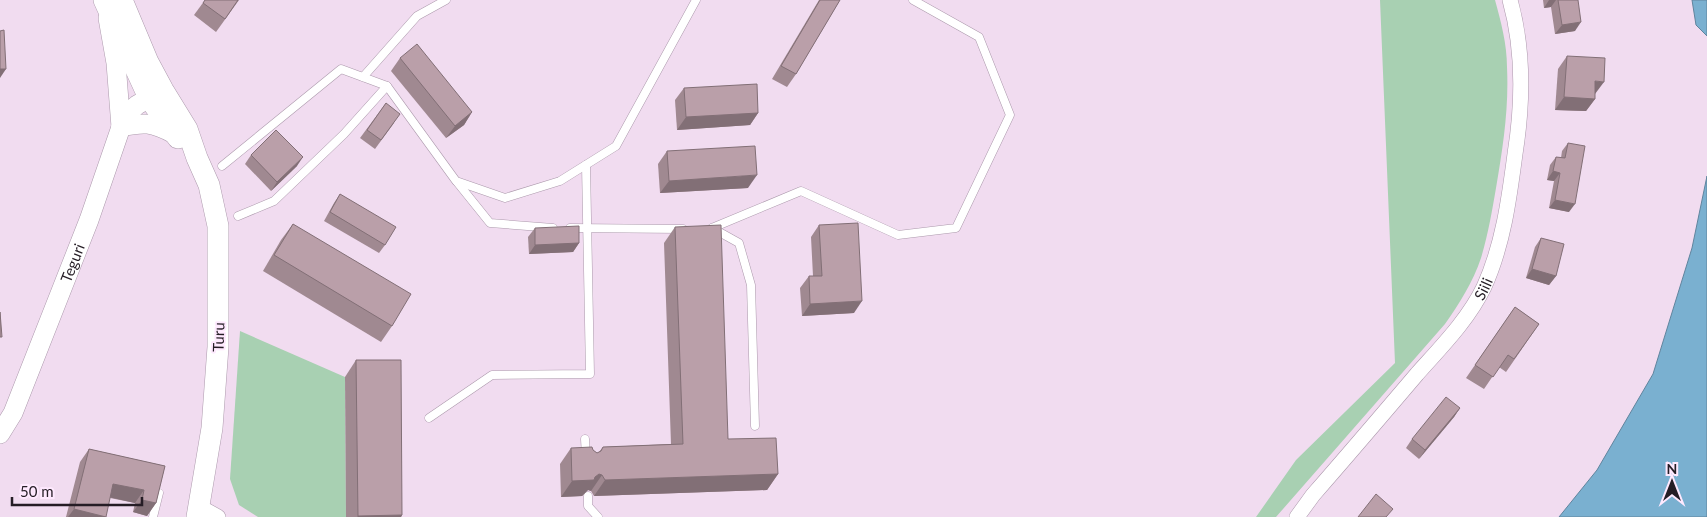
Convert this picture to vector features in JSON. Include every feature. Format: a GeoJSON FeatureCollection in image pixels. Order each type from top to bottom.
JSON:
{"type":"FeatureCollection","features":[{"type":"Feature","properties":{"kind":"main road","name":"Turu"},"geometry":{"type":"LineString","coordinates":[[104,0],[156,94],[174,134],[197,158]]}},
{"type":"Feature","properties":{"kind":"main road","name":"Turu"},"geometry":{"type":"LineString","coordinates":[[122,0],[140,45],[156,94],[187,129],[209,185],[218,226],[218,348],[213,419],[198,512]]}},
{"type":"Feature","properties":{"kind":"street"},"geometry":{"type":"LineString","coordinates":[[104,0],[116,64],[121,128],[147,123],[158,125],[174,134]]}},
{"type":"Feature","properties":{"kind":"street","name":"Siili"},"geometry":{"type":"LineString","coordinates":[[1298,517],[1313,495],[1459,326],[1483,288],[1497,251],[1507,215],[1520,122],[1521,70],[1514,14],[1510,0]]}},
{"type":"Feature","properties":{"kind":"street","name":"Teguri"},"geometry":{"type":"LineString","coordinates":[[0,434],[17,404],[89,220],[128,112],[156,94]]}},
{"type":"Feature","properties":{"kind":"street"},"geometry":{"type":"LineString","coordinates":[[198,512],[218,517]]}},
{"type":"Feature","properties":{"kind":"lane"},"geometry":{"type":"LineString","coordinates":[[363,77],[417,16],[446,0]]}},
{"type":"Feature","properties":{"kind":"lane"},"geometry":{"type":"LineString","coordinates":[[456,181],[505,198],[560,181],[616,146],[696,0]]}},
{"type":"Feature","properties":{"kind":"lane"},"geometry":{"type":"LineString","coordinates":[[703,228],[712,228],[801,191],[898,235],[956,228],[1010,115],[979,37],[913,0]]}},
{"type":"Feature","properties":{"kind":"lane"},"geometry":{"type":"LineString","coordinates":[[222,166],[341,69],[387,86],[456,181],[490,224],[543,228],[694,228]]}},
{"type":"Feature","properties":{"kind":"lane"},"geometry":{"type":"LineString","coordinates":[[238,216],[274,201],[344,134],[387,86]]}},
{"type":"Feature","properties":{"kind":"lane"},"geometry":{"type":"LineString","coordinates":[[428,418],[492,375],[590,374],[586,165]]}},
{"type":"Feature","properties":{"kind":"lane"},"geometry":{"type":"LineString","coordinates":[[712,228],[739,242],[751,286],[754,426]]}},
{"type":"Feature","properties":{"kind":"lane"},"geometry":{"type":"LineString","coordinates":[[585,439],[586,463]]}},
{"type":"Feature","properties":{"kind":"lane"},"geometry":{"type":"LineString","coordinates":[[153,517],[159,493]]}},
{"type":"Feature","properties":{"kind":"lane"},"geometry":{"type":"LineString","coordinates":[[588,496],[588,506],[598,517]]}},
{"type":"Feature","properties":{"kind":"green space"},"geometry":{"type":"Polygon","coordinates":[[[1380,0],[1495,0],[1507,58],[1507,97],[1501,158],[1486,241],[1474,276],[1445,324],[1276,517],[1256,517],[1296,460],[1395,363],[1380,0]]]}},
{"type":"Feature","properties":{"kind":"green space"},"geometry":{"type":"Polygon","coordinates":[[[240,331],[345,377],[346,517],[258,517],[239,505],[230,479],[240,331]]]}},
{"type":"Feature","properties":{"kind":"water"},"geometry":{"type":"Polygon","coordinates":[[[1692,0],[1707,0],[1707,36],[1696,25],[1692,0]]]}},
{"type":"Feature","properties":{"kind":"water"},"geometry":{"type":"Polygon","coordinates":[[[1707,176],[1707,517],[1559,517],[1597,470],[1653,374],[1692,248],[1707,176]]]}},
{"type":"Feature","properties":{"kind":"building"},"geometry":{"type":"Polygon","coordinates":[[[205,0],[238,0],[225,19],[203,3],[205,0]]]}},
{"type":"Feature","properties":{"kind":"building"},"geometry":{"type":"Polygon","coordinates":[[[820,0],[840,0],[796,74],[781,66],[820,0]]]}},
{"type":"Feature","properties":{"kind":"building"},"geometry":{"type":"Polygon","coordinates":[[[1558,0],[1578,0],[1581,22],[1562,25],[1558,0]]]}},
{"type":"Feature","properties":{"kind":"building"},"geometry":{"type":"Polygon","coordinates":[[[4,30],[6,69],[0,69],[0,31],[4,30]]]}},
{"type":"Feature","properties":{"kind":"building"},"geometry":{"type":"Polygon","coordinates":[[[417,44],[472,112],[455,126],[400,58],[417,44]]]}},
{"type":"Feature","properties":{"kind":"building"},"geometry":{"type":"Polygon","coordinates":[[[1567,56],[1605,58],[1604,82],[1595,81],[1595,99],[1564,97],[1567,56]]]}},
{"type":"Feature","properties":{"kind":"building"},"geometry":{"type":"Polygon","coordinates":[[[757,84],[758,113],[686,117],[684,88],[757,84]]]}},
{"type":"Feature","properties":{"kind":"building"},"geometry":{"type":"Polygon","coordinates":[[[386,103],[400,114],[381,140],[367,130],[386,103]]]}},
{"type":"Feature","properties":{"kind":"building"},"geometry":{"type":"Polygon","coordinates":[[[276,130],[303,157],[277,182],[251,155],[276,130]]]}},
{"type":"Feature","properties":{"kind":"building"},"geometry":{"type":"Polygon","coordinates":[[[1568,143],[1585,146],[1575,204],[1555,200],[1560,173],[1553,171],[1556,157],[1565,158],[1568,143]]]}},
{"type":"Feature","properties":{"kind":"building"},"geometry":{"type":"Polygon","coordinates":[[[755,146],[757,175],[669,181],[667,151],[755,146]]]}},
{"type":"Feature","properties":{"kind":"building"},"geometry":{"type":"Polygon","coordinates":[[[340,194],[396,227],[385,245],[330,212],[340,194]]]}},
{"type":"Feature","properties":{"kind":"building"},"geometry":{"type":"Polygon","coordinates":[[[858,223],[862,301],[810,304],[809,276],[822,276],[819,225],[858,223]]]}},
{"type":"Feature","properties":{"kind":"building"},"geometry":{"type":"Polygon","coordinates":[[[293,224],[411,294],[392,326],[274,255],[293,224]]]}},
{"type":"Feature","properties":{"kind":"building"},"geometry":{"type":"Polygon","coordinates":[[[721,225],[728,439],[776,438],[778,474],[605,480],[599,474],[594,480],[572,481],[571,448],[592,447],[597,453],[603,447],[683,444],[675,227],[721,225]]]}},
{"type":"Feature","properties":{"kind":"building"},"geometry":{"type":"Polygon","coordinates":[[[579,226],[579,243],[535,245],[535,228],[579,226]]]}},
{"type":"Feature","properties":{"kind":"building"},"geometry":{"type":"Polygon","coordinates":[[[1541,238],[1564,244],[1556,276],[1532,269],[1541,238]]]}},
{"type":"Feature","properties":{"kind":"building"},"geometry":{"type":"Polygon","coordinates":[[[1515,307],[1539,324],[1514,359],[1508,355],[1493,377],[1475,365],[1515,307]]]}},
{"type":"Feature","properties":{"kind":"building"},"geometry":{"type":"Polygon","coordinates":[[[0,312],[2,337],[0,337],[0,312]]]}},
{"type":"Feature","properties":{"kind":"building"},"geometry":{"type":"Polygon","coordinates":[[[356,360],[401,360],[402,515],[358,516],[356,360]]]}},
{"type":"Feature","properties":{"kind":"building"},"geometry":{"type":"Polygon","coordinates":[[[1446,397],[1460,408],[1425,450],[1412,439],[1446,397]]]}},
{"type":"Feature","properties":{"kind":"building"},"geometry":{"type":"Polygon","coordinates":[[[89,449],[165,466],[156,503],[142,500],[144,490],[113,484],[106,517],[74,509],[89,449]]]}},
{"type":"Feature","properties":{"kind":"building"},"geometry":{"type":"Polygon","coordinates":[[[1376,494],[1393,509],[1386,517],[1358,517],[1376,494]]]}}]}
